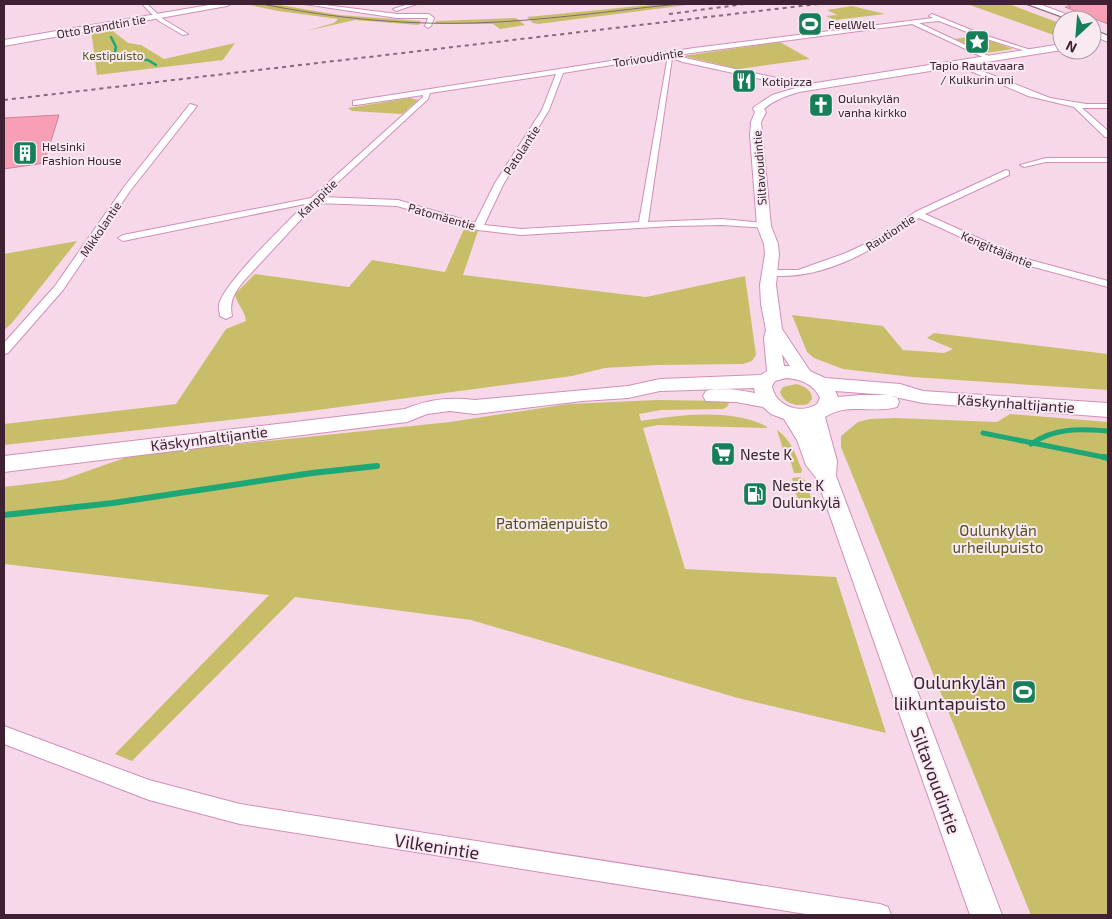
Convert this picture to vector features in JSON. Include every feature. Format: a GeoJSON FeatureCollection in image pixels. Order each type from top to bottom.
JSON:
{"type":"FeatureCollection","features":[{"type":"Feature","properties":{"kind":"main road","name":"Otto Brandtin tie"},"geometry":{"type":"LineString","coordinates":[[4,43],[227,4]]}},
{"type":"Feature","properties":{"kind":"main road"},"geometry":{"type":"LineString","coordinates":[[1029,5],[1052,15]]}},
{"type":"Feature","properties":{"kind":"main road"},"geometry":{"type":"LineString","coordinates":[[1029,5],[1052,12]]}},
{"type":"Feature","properties":{"kind":"main road","name":"Siltavoudintie"},"geometry":{"type":"LineString","coordinates":[[770,378],[774,330],[769,304],[769,272],[761,263],[759,242],[764,226],[756,122],[761,112],[775,102],[775,99],[786,93],[806,88],[1052,49]]}},
{"type":"Feature","properties":{"kind":"main road","name":"Siltavoudintie"},"geometry":{"type":"LineString","coordinates":[[774,330],[782,339],[803,374]]}},
{"type":"Feature","properties":{"kind":"main road"},"geometry":{"type":"LineString","coordinates":[[789,372],[803,374],[820,384],[828,394],[821,410],[804,416],[790,414],[778,409],[769,402],[763,393],[770,378],[789,372]]}},
{"type":"Feature","properties":{"kind":"main road","name":"Käskynhaltijantie"},"geometry":{"type":"LineString","coordinates":[[6,464],[407,415],[425,419],[452,415],[475,407],[628,392],[660,385],[770,378]]}},
{"type":"Feature","properties":{"kind":"main road","name":"Käskynhaltijantie"},"geometry":{"type":"LineString","coordinates":[[820,384],[900,390],[923,397],[1108,410]]}},
{"type":"Feature","properties":{"kind":"main road","name":"Käskynhaltijantie"},"geometry":{"type":"LineString","coordinates":[[628,392],[661,396],[736,396],[769,402]]}},
{"type":"Feature","properties":{"kind":"main road","name":"Käskynhaltijantie"},"geometry":{"type":"LineString","coordinates":[[821,410],[861,401],[904,402],[923,397]]}},
{"type":"Feature","properties":{"kind":"main road","name":"Siltavoudintie"},"geometry":{"type":"LineString","coordinates":[[821,410],[826,476],[986,915]]}},
{"type":"Feature","properties":{"kind":"main road","name":"Siltavoudintie"},"geometry":{"type":"LineString","coordinates":[[790,414],[806,439],[813,460],[826,476]]}},
{"type":"Feature","properties":{"kind":"street"},"geometry":{"type":"LineString","coordinates":[[144,4],[156,16],[185,34]]}},
{"type":"Feature","properties":{"kind":"street"},"geometry":{"type":"LineString","coordinates":[[307,4],[397,16],[430,16],[428,26]]}},
{"type":"Feature","properties":{"kind":"street"},"geometry":{"type":"LineString","coordinates":[[396,9],[414,4]]}},
{"type":"Feature","properties":{"kind":"street"},"geometry":{"type":"LineString","coordinates":[[923,13],[979,35],[1034,52]]}},
{"type":"Feature","properties":{"kind":"street"},"geometry":{"type":"LineString","coordinates":[[899,17],[991,59]]}},
{"type":"Feature","properties":{"kind":"street","name":"Torivoudintie"},"geometry":{"type":"LineString","coordinates":[[356,103],[668,54],[940,19]]}},
{"type":"Feature","properties":{"kind":"street"},"geometry":{"type":"LineString","coordinates":[[668,54],[683,60],[806,88]]}},
{"type":"Feature","properties":{"kind":"street"},"geometry":{"type":"LineString","coordinates":[[643,224],[670,61],[668,54]]}},
{"type":"Feature","properties":{"kind":"street"},"geometry":{"type":"LineString","coordinates":[[959,64],[1036,98],[1077,107],[1108,106]]}},
{"type":"Feature","properties":{"kind":"street","name":"Patolantie"},"geometry":{"type":"LineString","coordinates":[[478,227],[503,178],[551,100],[560,71]]}},
{"type":"Feature","properties":{"kind":"street","name":"Karppitie"},"geometry":{"type":"LineString","coordinates":[[226,316],[224,306],[233,286],[314,200],[426,98],[427,93]]}},
{"type":"Feature","properties":{"kind":"street","name":"Mikkolantie"},"geometry":{"type":"LineString","coordinates":[[4,350],[59,288],[127,189],[193,106]]}},
{"type":"Feature","properties":{"kind":"street"},"geometry":{"type":"LineString","coordinates":[[1077,107],[1108,135]]}},
{"type":"Feature","properties":{"kind":"street"},"geometry":{"type":"LineString","coordinates":[[1024,165],[1046,160],[1108,160]]}},
{"type":"Feature","properties":{"kind":"street","name":"Rautiontie"},"geometry":{"type":"LineString","coordinates":[[769,272],[791,274],[826,265],[871,246],[918,214],[1006,173]]}},
{"type":"Feature","properties":{"kind":"street","name":"Patomäentie"},"geometry":{"type":"LineString","coordinates":[[123,238],[314,200],[372,201],[398,204],[478,227],[521,232],[643,224],[722,222],[764,226]]}},
{"type":"Feature","properties":{"kind":"street","name":"Kengittäjäntie"},"geometry":{"type":"LineString","coordinates":[[918,214],[1019,260],[1108,284]]}},
{"type":"Feature","properties":{"kind":"street","name":"Vilkenintie"},"geometry":{"type":"LineString","coordinates":[[4,735],[149,790],[240,814],[880,915]]}},
{"type":"Feature","properties":{"kind":"green space"},"geometry":{"type":"Polygon","coordinates":[[[245,4],[274,4],[339,15],[421,21],[419,25],[355,20],[306,31],[334,23],[338,19],[278,11],[245,4]]]}},
{"type":"Feature","properties":{"kind":"green space"},"geometry":{"type":"Polygon","coordinates":[[[660,4],[695,4],[538,24],[533,23],[527,17],[660,4]]]}},
{"type":"Feature","properties":{"kind":"green space"},"geometry":{"type":"Polygon","coordinates":[[[967,4],[1009,4],[1052,20],[1052,34],[967,4]]]}},
{"type":"Feature","properties":{"kind":"green space"},"geometry":{"type":"Polygon","coordinates":[[[852,6],[885,14],[835,20],[826,16],[837,15],[827,10],[852,6]]]}},
{"type":"Feature","properties":{"kind":"green space"},"geometry":{"type":"Polygon","coordinates":[[[516,18],[525,25],[500,29],[493,24],[435,24],[436,21],[516,18]]]}},
{"type":"Feature","properties":{"kind":"green space","name":"Kestipuisto"},"geometry":{"type":"Polygon","coordinates":[[[108,27],[128,43],[141,45],[164,59],[235,43],[223,60],[97,75],[91,30],[108,27]]]}},
{"type":"Feature","properties":{"kind":"green space"},"geometry":{"type":"Polygon","coordinates":[[[977,36],[1013,49],[986,53],[955,39],[977,36]]]}},
{"type":"Feature","properties":{"kind":"green space"},"geometry":{"type":"Polygon","coordinates":[[[780,42],[810,59],[739,69],[683,56],[780,42]]]}},
{"type":"Feature","properties":{"kind":"green space"},"geometry":{"type":"Polygon","coordinates":[[[410,98],[418,100],[402,114],[352,111],[348,108],[410,98]]]}},
{"type":"Feature","properties":{"kind":"green space"},"geometry":{"type":"Polygon","coordinates":[[[464,229],[478,231],[463,275],[646,297],[745,276],[756,355],[752,361],[743,364],[605,368],[572,376],[310,411],[4,445],[4,424],[176,404],[226,329],[246,321],[235,294],[255,274],[349,287],[372,260],[445,272],[464,229]]]}},
{"type":"Feature","properties":{"kind":"green space"},"geometry":{"type":"Polygon","coordinates":[[[77,241],[12,323],[4,330],[4,254],[77,241]]]}},
{"type":"Feature","properties":{"kind":"green space"},"geometry":{"type":"Polygon","coordinates":[[[792,315],[883,326],[903,350],[944,353],[953,349],[927,338],[934,333],[1108,354],[1108,390],[912,377],[843,369],[814,358],[807,352],[792,315]]]}},
{"type":"Feature","properties":{"kind":"green space"},"geometry":{"type":"Polygon","coordinates":[[[796,384],[805,387],[811,393],[812,399],[808,404],[791,404],[782,396],[780,392],[783,387],[796,384]]]}},
{"type":"Feature","properties":{"kind":"green space","name":"Patomäenpuisto"},"geometry":{"type":"Polygon","coordinates":[[[657,400],[730,401],[727,407],[723,409],[661,410],[639,414],[641,421],[704,414],[752,420],[766,426],[767,428],[658,425],[643,428],[685,569],[836,577],[886,733],[738,698],[471,620],[295,597],[132,761],[115,754],[269,595],[4,564],[4,487],[62,480],[133,455],[450,422],[568,404],[657,400]]]}},
{"type":"Feature","properties":{"kind":"green space","name":"Oulunkylän liikuntapuisto"},"geometry":{"type":"Polygon","coordinates":[[[1010,414],[1108,422],[1108,915],[1031,915],[841,447],[841,436],[858,422],[870,419],[895,418],[997,422],[1010,414]]]}},
{"type":"Feature","properties":{"kind":"green space"},"geometry":{"type":"Polygon","coordinates":[[[777,430],[786,438],[792,448],[802,470],[801,473],[794,473],[790,459],[786,459],[777,430]]]}},
{"type":"Feature","properties":{"kind":"green space"},"geometry":{"type":"Polygon","coordinates":[[[800,477],[806,481],[814,508],[804,505],[798,498],[792,478],[800,477]]]}},
{"type":"Feature","properties":{"kind":"building"},"geometry":{"type":"Polygon","coordinates":[[[1066,4],[1108,4],[1108,24],[1102,22],[1102,10],[1073,10],[1065,7],[1071,7],[1066,4]]]}},
{"type":"Feature","properties":{"kind":"building"},"geometry":{"type":"Polygon","coordinates":[[[59,115],[44,163],[4,169],[4,118],[59,115]]]}},
{"type":"Feature","properties":{"kind":"waterway"},"geometry":{"type":"LineString","coordinates":[[111,37],[116,47],[115,52],[122,59],[148,60],[156,65]]}},
{"type":"Feature","properties":{"kind":"waterway"},"geometry":{"type":"LineString","coordinates":[[1033,443],[1040,438],[1068,430],[1108,431]]}},
{"type":"Feature","properties":{"kind":"waterway"},"geometry":{"type":"LineString","coordinates":[[983,433],[1033,443]]}},
{"type":"Feature","properties":{"kind":"waterway"},"geometry":{"type":"LineString","coordinates":[[1033,443],[1108,458],[1104,457]]}},
{"type":"Feature","properties":{"kind":"waterway"},"geometry":{"type":"LineString","coordinates":[[4,515],[113,503],[312,473],[377,466]]}},
{"type":"Feature","properties":{"kind":"tram line"},"geometry":{"type":"LineString","coordinates":[[262,4],[367,20],[420,23],[474,23],[525,20],[678,4]]}},
{"type":"Feature","properties":{"kind":"tram line"},"geometry":{"type":"LineString","coordinates":[[1025,4],[1052,14]]}},
{"type":"Feature","properties":{"kind":"tram line"},"geometry":{"type":"LineString","coordinates":[[1102,33],[1108,35]]}},
{"type":"Feature","properties":{"kind":"railway"},"geometry":{"type":"LineString","coordinates":[[669,14],[745,4]]}},
{"type":"Feature","properties":{"kind":"railway"},"geometry":{"type":"LineString","coordinates":[[4,100],[818,4]]}},
{"type":"Feature","properties":{"kind":"place","name":"FeelWell"},"geometry":{"type":"Point","coordinates":[810,24]}},
{"type":"Feature","properties":{"kind":"place","name":"Tapio Rautavaara / Kulkurin uni"},"geometry":{"type":"Point","coordinates":[977,42]}},
{"type":"Feature","properties":{"kind":"place","name":"Kotipizza"},"geometry":{"type":"Point","coordinates":[744,81]}},
{"type":"Feature","properties":{"kind":"place","name":"Oulunkylän vanha kirkko"},"geometry":{"type":"Point","coordinates":[821,105]}},
{"type":"Feature","properties":{"kind":"place","name":"Helsinki Fashion House"},"geometry":{"type":"Point","coordinates":[25,153]}},
{"type":"Feature","properties":{"kind":"place","name":"Neste K"},"geometry":{"type":"Point","coordinates":[723,454]}},
{"type":"Feature","properties":{"kind":"place","name":"Neste K Oulunkylä"},"geometry":{"type":"Point","coordinates":[755,494]}},
{"type":"Feature","properties":{"kind":"place","name":"Oulunkylän liikuntapuisto"},"geometry":{"type":"Point","coordinates":[1024,692]}},
{"type":"Feature","properties":{"kind":"park label","name":"Oulunkylän urheilupuisto"},"geometry":{"type":"Point","coordinates":[998,538]}}]}
